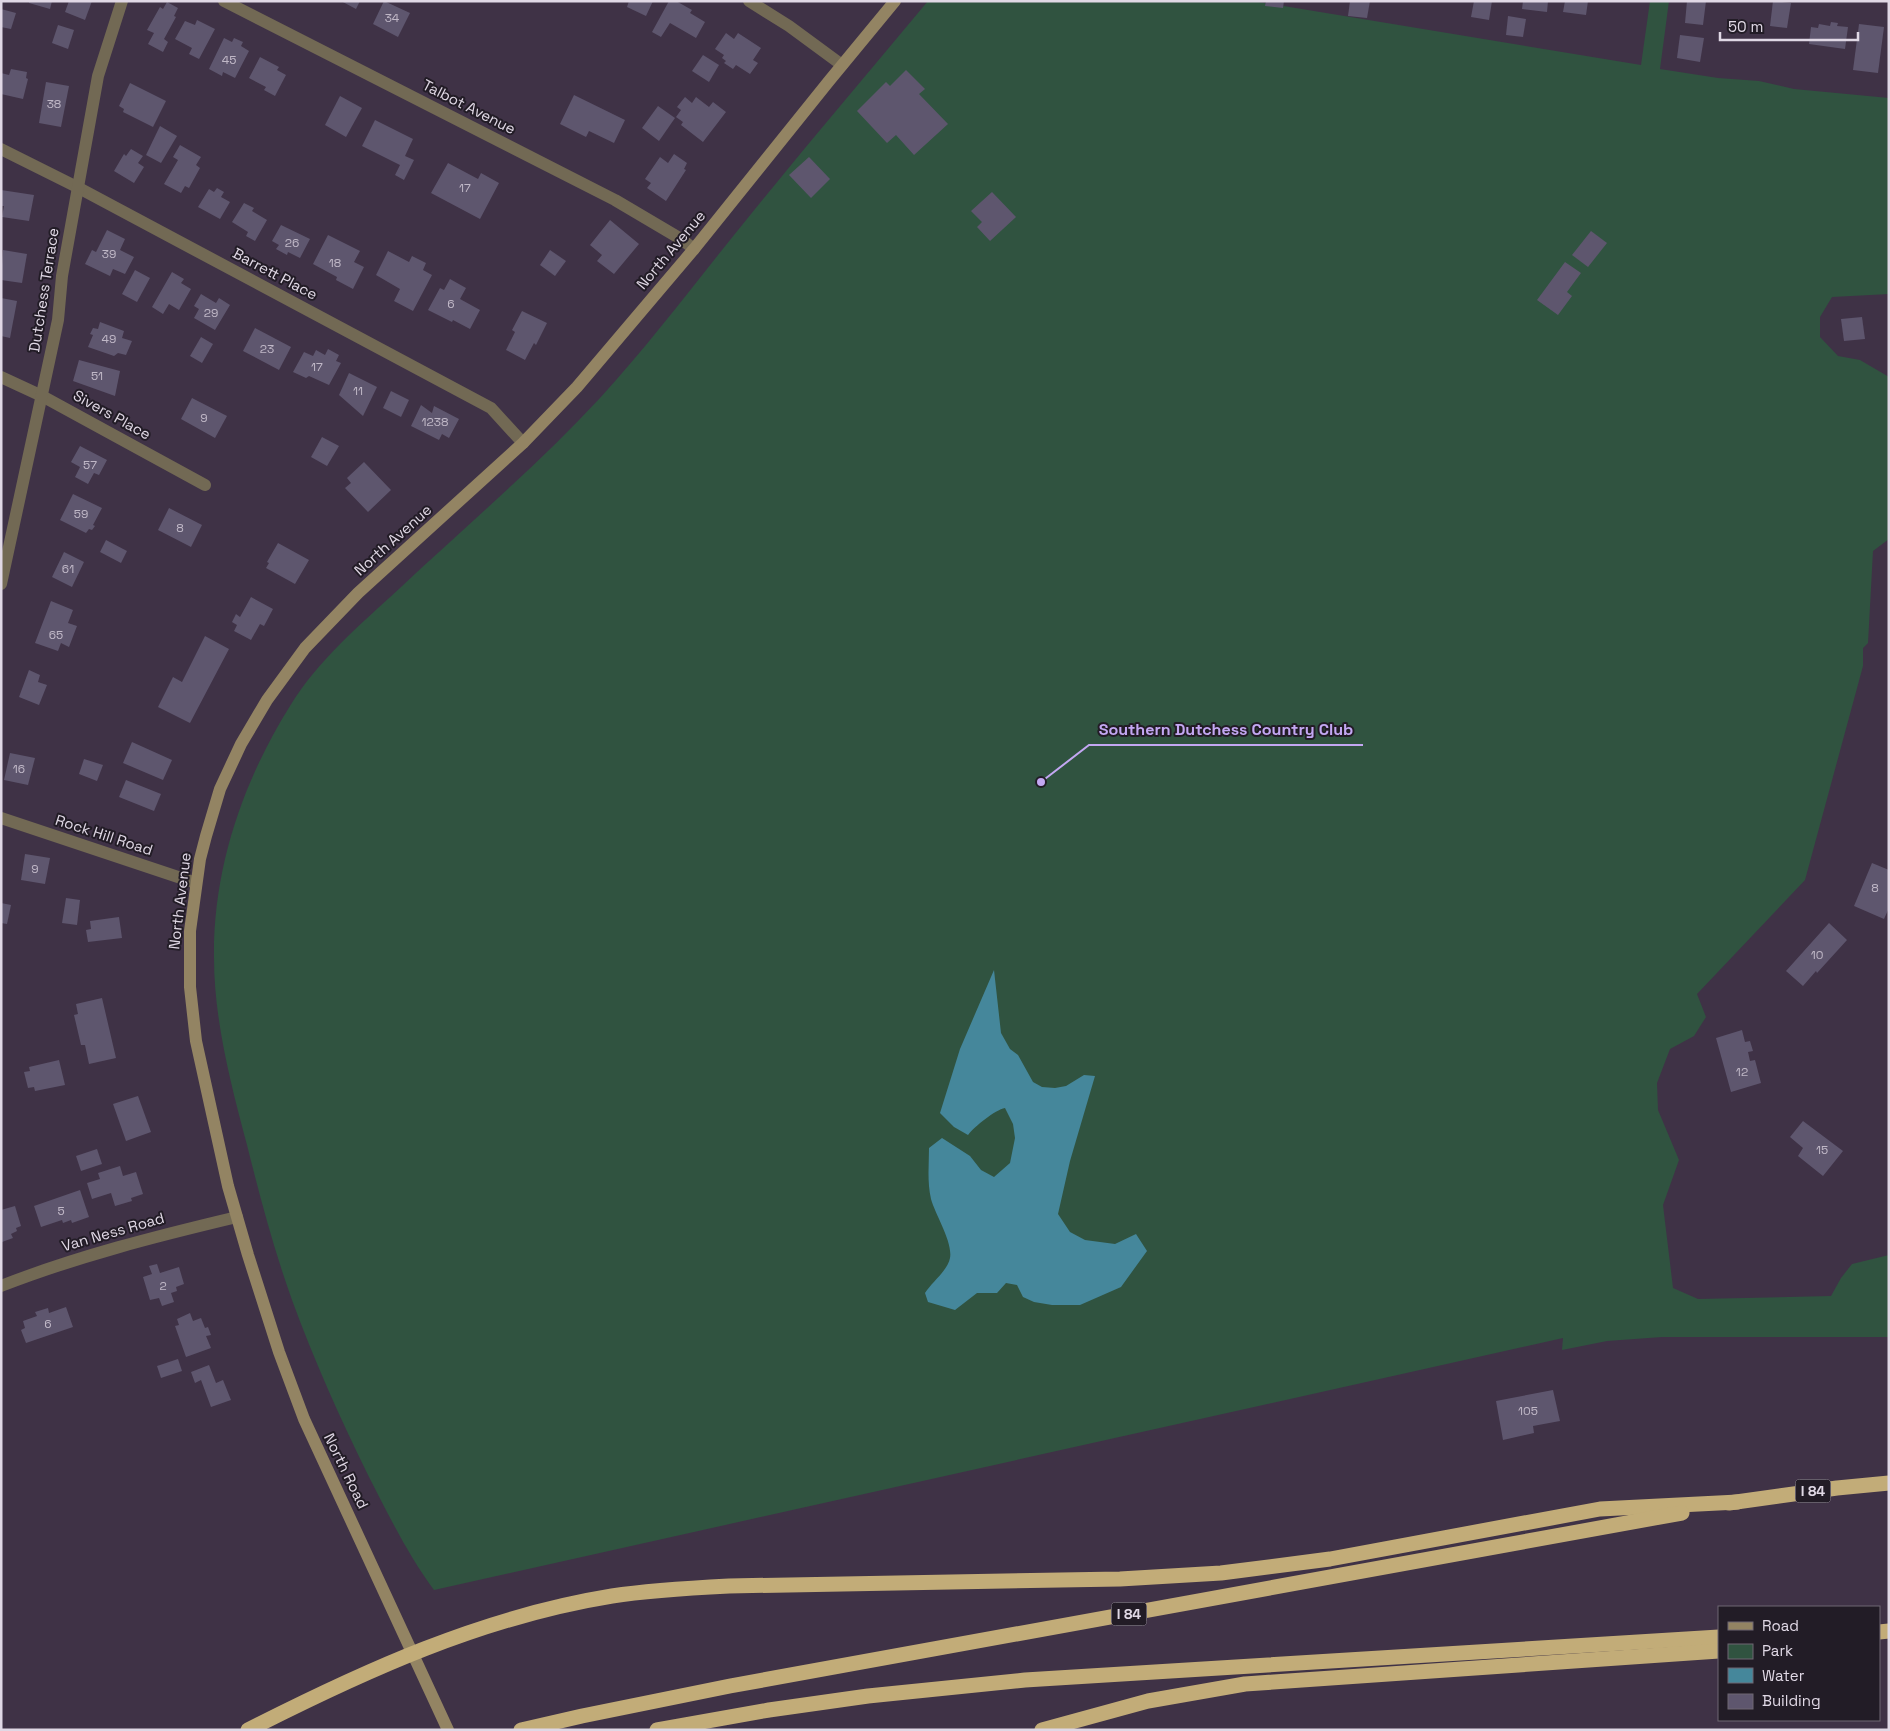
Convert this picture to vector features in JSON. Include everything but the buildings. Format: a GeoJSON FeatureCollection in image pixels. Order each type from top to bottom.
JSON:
{"type":"FeatureCollection","features":[{"type":"Feature","properties":{"kind":"highway","name":"I 84"},"geometry":{"type":"LineString","coordinates":[[521,1730],[730,1686],[1738,1502],[1889,1483]]}},
{"type":"Feature","properties":{"kind":"highway"},"geometry":{"type":"LineString","coordinates":[[248,1730],[413,1652],[472,1630],[612,1596],[648,1591],[736,1585],[1120,1580],[1221,1574],[1330,1559],[1600,1510],[1738,1502]]}},
{"type":"Feature","properties":{"kind":"highway"},"geometry":{"type":"LineString","coordinates":[[658,1730],[860,1697],[1025,1680],[1718,1637]]}},
{"type":"Feature","properties":{"kind":"highway"},"geometry":{"type":"LineString","coordinates":[[1042,1730],[1148,1701],[1245,1684],[1718,1651]]}},
{"type":"Feature","properties":{"kind":"main road","name":"North Avenue"},"geometry":{"type":"LineString","coordinates":[[237,1217],[209,1106],[192,1013],[189,958],[190,931],[196,883],[212,813],[229,768],[253,722],[291,666],[322,629],[358,593],[523,443],[600,362],[895,1]]}},
{"type":"Feature","properties":{"kind":"main road","name":"North Road"},"geometry":{"type":"LineString","coordinates":[[237,1217],[279,1352],[307,1427],[448,1730]]}},
{"type":"Feature","properties":{"kind":"street","name":"Dutchess Terrace"},"geometry":{"type":"LineString","coordinates":[[1,584],[58,320],[62,276],[98,76],[122,1]]}},
{"type":"Feature","properties":{"kind":"street","name":"Talbot Avenue"},"geometry":{"type":"LineString","coordinates":[[224,1],[615,200],[681,239],[694,249]]}},
{"type":"Feature","properties":{"kind":"street"},"geometry":{"type":"LineString","coordinates":[[749,1],[789,26],[842,65]]}},
{"type":"Feature","properties":{"kind":"street","name":"Barrett Place"},"geometry":{"type":"LineString","coordinates":[[1,148],[491,408],[523,443]]}},
{"type":"Feature","properties":{"kind":"street","name":"Sivers Place"},"geometry":{"type":"LineString","coordinates":[[1,377],[42,396],[205,485]]}},
{"type":"Feature","properties":{"kind":"street","name":"Rock Hill Road"},"geometry":{"type":"LineString","coordinates":[[1,818],[196,883]]}},
{"type":"Feature","properties":{"kind":"street","name":"Van Ness Road"},"geometry":{"type":"LineString","coordinates":[[1,1286],[44,1270],[169,1233],[237,1217]]}},
{"type":"Feature","properties":{"kind":"green space"},"geometry":{"type":"Polygon","coordinates":[[[928,1],[1253,1],[1641,65],[1650,1],[1669,1],[1660,69],[1718,78],[1759,81],[1794,89],[1889,98],[1889,294],[1832,297],[1820,317],[1820,337],[1838,356],[1860,360],[1889,377],[1889,539],[1873,551],[1868,643],[1863,648],[1863,666],[1805,880],[1697,994],[1706,1017],[1694,1036],[1670,1049],[1657,1083],[1658,1110],[1679,1160],[1663,1205],[1673,1288],[1698,1299],[1831,1296],[1841,1278],[1852,1264],[1889,1255],[1889,1337],[1662,1337],[1607,1341],[1562,1350],[1563,1338],[434,1590],[407,1549],[391,1519],[368,1475],[328,1389],[285,1281],[257,1184],[224,1052],[215,981],[215,924],[219,891],[225,858],[234,826],[258,764],[273,735],[301,689],[314,673],[355,629],[527,471],[600,398],[928,1]]]}},
{"type":"Feature","properties":{"kind":"water"},"geometry":{"type":"Polygon","coordinates":[[[994,970],[1001,1033],[1010,1049],[1018,1055],[1033,1082],[1042,1087],[1055,1088],[1066,1086],[1084,1075],[1095,1076],[1070,1161],[1058,1214],[1070,1232],[1085,1240],[1115,1244],[1136,1234],[1147,1251],[1121,1287],[1080,1305],[1052,1305],[1034,1302],[1023,1297],[1017,1285],[1006,1283],[997,1293],[977,1293],[955,1310],[928,1302],[925,1293],[946,1267],[950,1258],[949,1244],[931,1199],[929,1148],[942,1138],[970,1156],[981,1170],[994,1177],[1010,1163],[1015,1138],[1013,1124],[1005,1108],[985,1119],[968,1135],[954,1127],[940,1113],[960,1049],[994,970]]]}},
{"type":"Feature","properties":{"kind":"place","name":"Southern Dutchess Country Club"},"geometry":{"type":"Point","coordinates":[1041,782]}}]}
